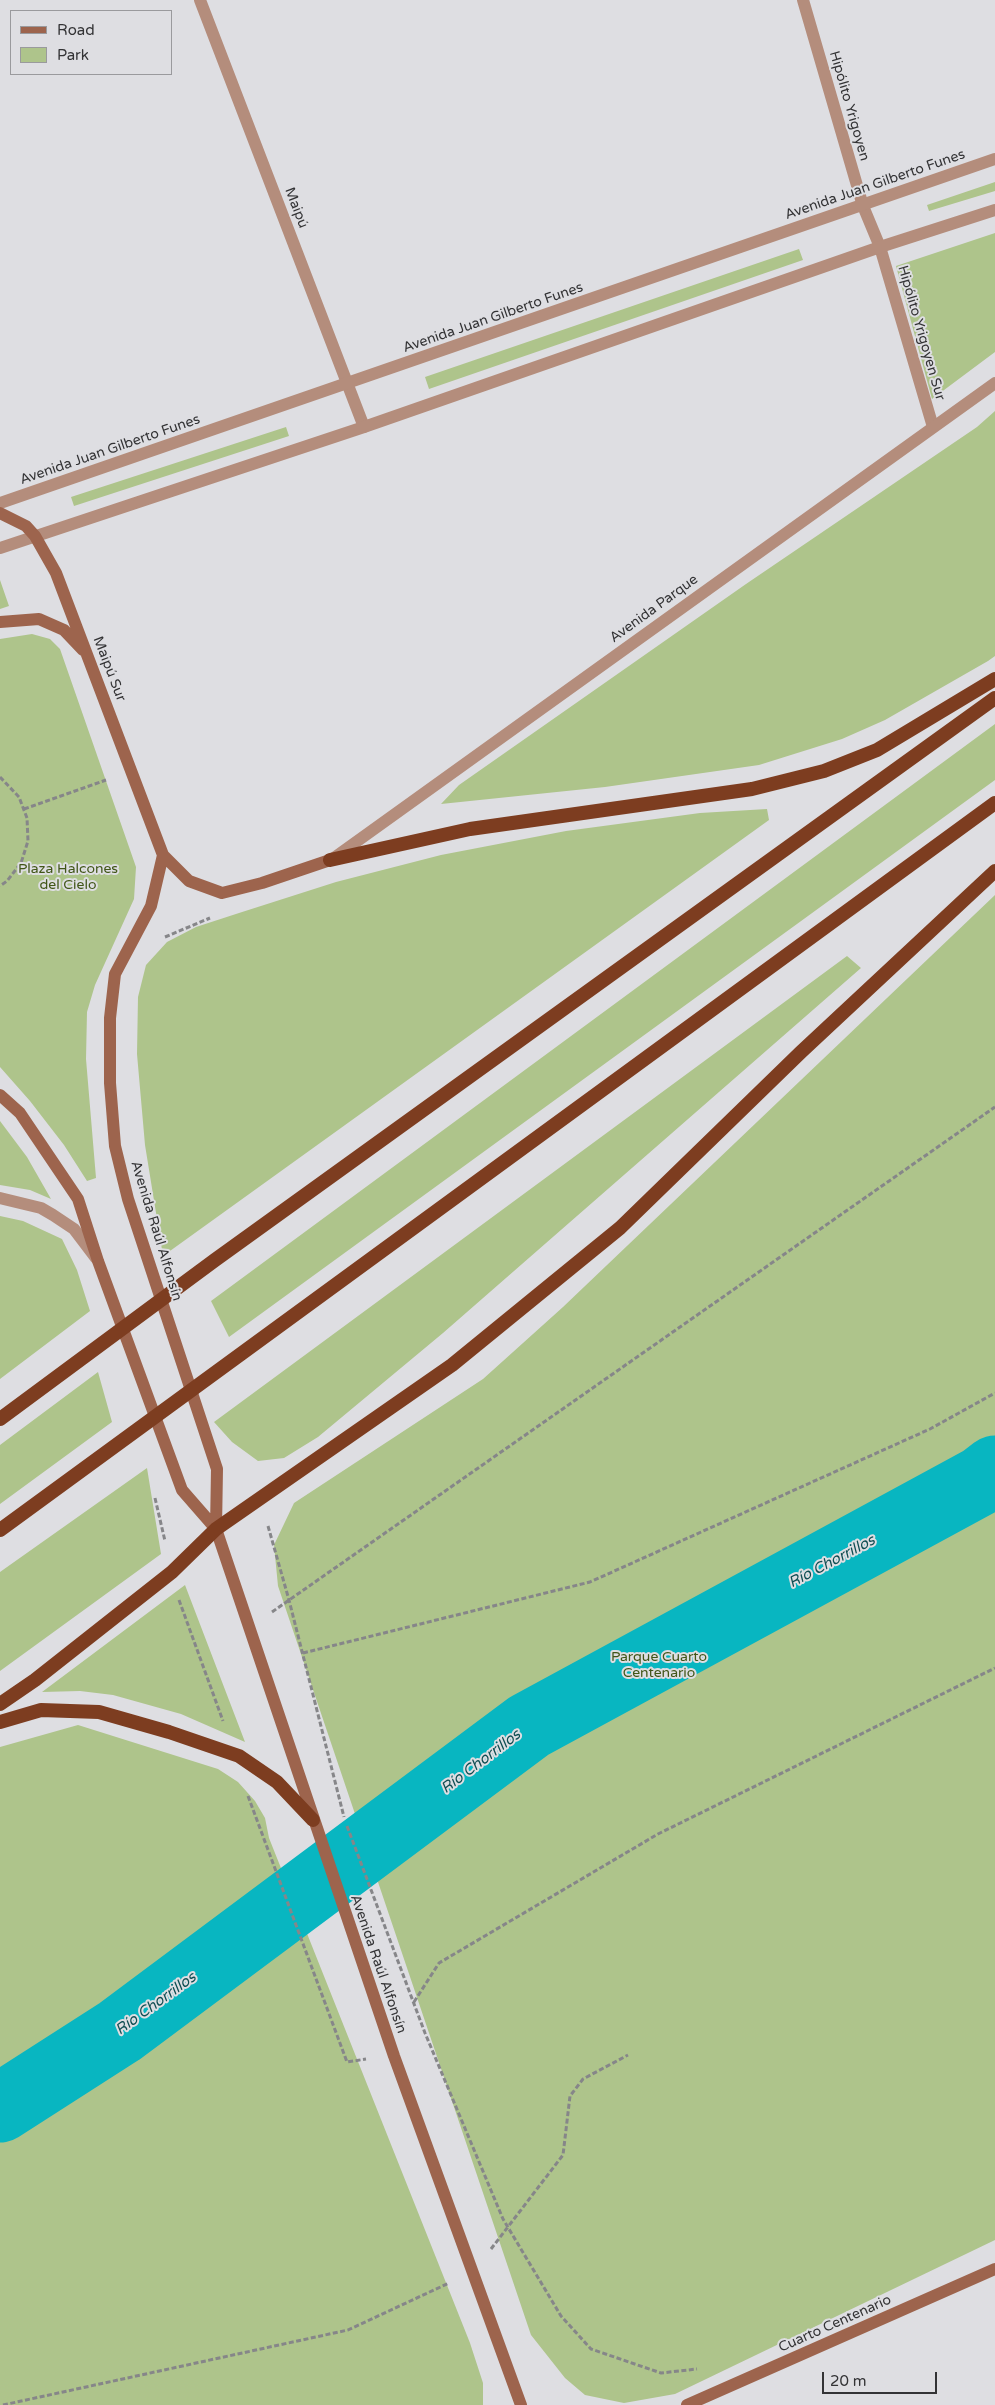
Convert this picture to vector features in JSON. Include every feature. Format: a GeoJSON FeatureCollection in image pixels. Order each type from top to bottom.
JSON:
{"type":"FeatureCollection","features":[{"type":"Feature","properties":{"kind":"highway"},"geometry":{"type":"LineString","coordinates":[[330,860],[470,829],[752,789],[824,771],[877,750],[995,679]]}},
{"type":"Feature","properties":{"kind":"highway"},"geometry":{"type":"LineString","coordinates":[[0,1419],[215,1260],[995,698]]}},
{"type":"Feature","properties":{"kind":"highway"},"geometry":{"type":"LineString","coordinates":[[0,1530],[995,803]]}},
{"type":"Feature","properties":{"kind":"highway"},"geometry":{"type":"LineString","coordinates":[[0,1704],[35,1680],[172,1572],[216,1529],[452,1364],[620,1228],[801,1052],[995,871]]}},
{"type":"Feature","properties":{"kind":"highway"},"geometry":{"type":"LineString","coordinates":[[0,1722],[41,1710],[99,1712],[169,1732],[234,1754],[277,1782],[314,1820]]}},
{"type":"Feature","properties":{"kind":"main road","name":"Maipú Sur"},"geometry":{"type":"LineString","coordinates":[[0,513],[26,526],[35,536],[56,573],[164,855]]}},
{"type":"Feature","properties":{"kind":"main road"},"geometry":{"type":"LineString","coordinates":[[0,622],[39,620],[64,630],[88,655]]}},
{"type":"Feature","properties":{"kind":"main road"},"geometry":{"type":"LineString","coordinates":[[164,855],[189,881],[222,893],[262,883],[330,860]]}},
{"type":"Feature","properties":{"kind":"main road","name":"Avenida Raúl Alfonsín"},"geometry":{"type":"LineString","coordinates":[[164,855],[151,906],[116,974],[110,1018],[110,1083],[116,1146],[128,1199],[217,1469],[216,1529],[394,2056],[521,2405]]}},
{"type":"Feature","properties":{"kind":"main road","name":"Avenida Raúl Alfonsín"},"geometry":{"type":"LineString","coordinates":[[0,1095],[20,1113],[78,1199],[98,1261],[182,1490],[216,1529]]}},
{"type":"Feature","properties":{"kind":"main road","name":"Cuarto Centenario"},"geometry":{"type":"LineString","coordinates":[[687,2405],[995,2269]]}},
{"type":"Feature","properties":{"kind":"street","name":"Maipú"},"geometry":{"type":"LineString","coordinates":[[200,0],[364,427]]}},
{"type":"Feature","properties":{"kind":"street","name":"Hipólito Yrigoyen"},"geometry":{"type":"LineString","coordinates":[[803,0],[863,206],[880,247]]}},
{"type":"Feature","properties":{"kind":"street","name":"Avenida Juan Gilberto Funes"},"geometry":{"type":"LineString","coordinates":[[0,503],[348,385],[995,159]]}},
{"type":"Feature","properties":{"kind":"street"},"geometry":{"type":"LineString","coordinates":[[0,548],[364,427],[880,247],[995,210]]}},
{"type":"Feature","properties":{"kind":"street","name":"Hipólito Yrigoyen Sur"},"geometry":{"type":"LineString","coordinates":[[880,247],[933,428]]}},
{"type":"Feature","properties":{"kind":"street","name":"Avenida Parque"},"geometry":{"type":"LineString","coordinates":[[330,860],[995,383]]}},
{"type":"Feature","properties":{"kind":"street"},"geometry":{"type":"LineString","coordinates":[[0,1198],[41,1208],[74,1228],[98,1261]]}},
{"type":"Feature","properties":{"kind":"path"},"geometry":{"type":"LineString","coordinates":[[24,809],[132,771]]}},
{"type":"Feature","properties":{"kind":"path"},"geometry":{"type":"LineString","coordinates":[[0,777],[19,797],[27,818],[28,841],[21,863],[7,881],[0,886]]}},
{"type":"Feature","properties":{"kind":"path"},"geometry":{"type":"LineString","coordinates":[[249,1628],[995,1107]]}},
{"type":"Feature","properties":{"kind":"path"},"geometry":{"type":"LineString","coordinates":[[303,1652],[590,1582],[930,1429],[995,1393]]}},
{"type":"Feature","properties":{"kind":"path"},"geometry":{"type":"LineString","coordinates":[[154,1496],[179,1600],[266,1848],[347,2062]]}},
{"type":"Feature","properties":{"kind":"path"},"geometry":{"type":"LineString","coordinates":[[413,2003],[439,1963],[658,1834],[995,1668]]}},
{"type":"Feature","properties":{"kind":"path"},"geometry":{"type":"LineString","coordinates":[[344,1819],[424,2033],[508,2227],[561,2316],[591,2349],[661,2373],[698,2369]]}},
{"type":"Feature","properties":{"kind":"path"},"geometry":{"type":"LineString","coordinates":[[3,2405],[348,2330],[472,2272],[563,2155],[570,2096],[583,2079],[628,2055]]}},
{"type":"Feature","properties":{"kind":"green space"},"geometry":{"type":"Polygon","coordinates":[[[995,182],[995,191],[929,211],[927,205],[995,182]]]}},
{"type":"Feature","properties":{"kind":"green space"},"geometry":{"type":"Polygon","coordinates":[[[995,233],[995,352],[932,399],[896,266],[995,233]]]}},
{"type":"Feature","properties":{"kind":"green space"},"geometry":{"type":"Polygon","coordinates":[[[799,249],[803,260],[429,389],[425,377],[799,249]]]}},
{"type":"Feature","properties":{"kind":"green space"},"geometry":{"type":"Polygon","coordinates":[[[995,411],[995,656],[988,661],[885,720],[842,739],[759,765],[605,787],[441,804],[459,785],[746,584],[977,427],[995,411]]]}},
{"type":"Feature","properties":{"kind":"green space"},"geometry":{"type":"Polygon","coordinates":[[[286,427],[289,436],[74,506],[71,497],[286,427]]]}},
{"type":"Feature","properties":{"kind":"green space"},"geometry":{"type":"Polygon","coordinates":[[[0,580],[9,606],[0,609],[0,580]]]}},
{"type":"Feature","properties":{"kind":"green space","name":"Plaza Halcones del Cielo"},"geometry":{"type":"Polygon","coordinates":[[[32,634],[50,639],[60,649],[136,867],[134,899],[95,985],[87,1012],[86,1059],[96,1178],[87,1181],[64,1145],[30,1101],[0,1067],[0,639],[32,634]]]}},
{"type":"Feature","properties":{"kind":"green space"},"geometry":{"type":"Polygon","coordinates":[[[995,724],[995,780],[229,1337],[211,1301],[995,724]]]}},
{"type":"Feature","properties":{"kind":"green space"},"geometry":{"type":"Polygon","coordinates":[[[767,809],[769,820],[163,1256],[145,1145],[137,1054],[138,997],[146,965],[167,942],[196,927],[336,882],[441,855],[566,831],[700,813],[767,809]]]}},
{"type":"Feature","properties":{"kind":"green space","name":"Parque Cuarto Centenario"},"geometry":{"type":"Polygon","coordinates":[[[995,895],[995,2240],[675,2394],[624,2403],[585,2395],[565,2378],[531,2335],[278,1586],[274,1545],[294,1503],[483,1379],[563,1307],[995,895]]]}},
{"type":"Feature","properties":{"kind":"green space"},"geometry":{"type":"Polygon","coordinates":[[[847,956],[861,968],[443,1333],[318,1437],[284,1458],[258,1461],[232,1442],[214,1422],[847,956]]]}},
{"type":"Feature","properties":{"kind":"green space"},"geometry":{"type":"Polygon","coordinates":[[[0,1121],[27,1157],[51,1199],[30,1190],[0,1185],[0,1121]]]}},
{"type":"Feature","properties":{"kind":"green space"},"geometry":{"type":"Polygon","coordinates":[[[0,1216],[23,1221],[62,1239],[77,1270],[90,1311],[0,1379],[0,1216]]]}},
{"type":"Feature","properties":{"kind":"green space"},"geometry":{"type":"Polygon","coordinates":[[[98,1372],[112,1422],[0,1504],[0,1445],[98,1372]]]}},
{"type":"Feature","properties":{"kind":"green space"},"geometry":{"type":"Polygon","coordinates":[[[147,1468],[161,1554],[0,1671],[0,1572],[147,1468]]]}},
{"type":"Feature","properties":{"kind":"green space"},"geometry":{"type":"Polygon","coordinates":[[[185,1585],[245,1742],[181,1714],[113,1695],[80,1691],[42,1692],[185,1585]]]}},
{"type":"Feature","properties":{"kind":"green space"},"geometry":{"type":"Polygon","coordinates":[[[78,1725],[218,1769],[238,1782],[255,1801],[265,1818],[269,1838],[470,2343],[483,2383],[483,2405],[0,2405],[0,1747],[78,1725]]]}},
{"type":"Feature","properties":{"kind":"waterway","name":"Río Chorrillos"},"geometry":{"type":"LineString","coordinates":[[0,2108],[120,2031],[529,1726],[982,1480],[995,1470]]}}]}
